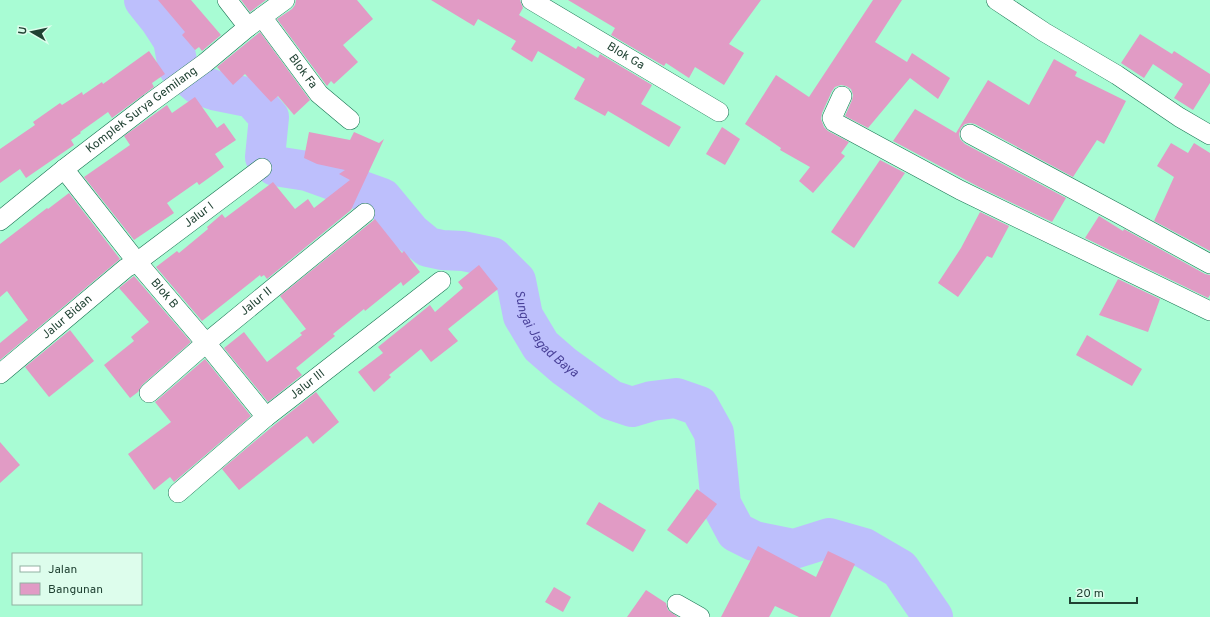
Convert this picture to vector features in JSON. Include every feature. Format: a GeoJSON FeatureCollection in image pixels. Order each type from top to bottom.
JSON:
{"type":"FeatureCollection","features":[{"type":"Feature","properties":{"kind":"street","name":"Blok Fa"},"geometry":{"type":"LineString","coordinates":[[227,0],[255,22],[319,94],[350,120]]}},
{"type":"Feature","properties":{"kind":"street","name":"Komplek Surya Gemilang"},"geometry":{"type":"LineString","coordinates":[[0,221],[64,169],[198,68],[284,0]]}},
{"type":"Feature","properties":{"kind":"street","name":"Blok Ga"},"geometry":{"type":"LineString","coordinates":[[531,0],[719,112]]}},
{"type":"Feature","properties":{"kind":"street"},"geometry":{"type":"LineString","coordinates":[[996,0],[1044,32],[1117,75],[1210,135]]}},
{"type":"Feature","properties":{"kind":"street"},"geometry":{"type":"LineString","coordinates":[[842,96],[832,118],[834,122],[960,190],[1210,311]]}},
{"type":"Feature","properties":{"kind":"street"},"geometry":{"type":"LineString","coordinates":[[970,134],[1210,264]]}},
{"type":"Feature","properties":{"kind":"street","name":"Jalur I"},"geometry":{"type":"LineString","coordinates":[[137,262],[262,168]]}},
{"type":"Feature","properties":{"kind":"street","name":"Blok B"},"geometry":{"type":"LineString","coordinates":[[64,169],[137,262],[206,343],[266,417]]}},
{"type":"Feature","properties":{"kind":"street","name":"Jalur II"},"geometry":{"type":"LineString","coordinates":[[149,393],[206,343],[365,213]]}},
{"type":"Feature","properties":{"kind":"street","name":"Jalur Bidan"},"geometry":{"type":"LineString","coordinates":[[0,374],[126,268],[137,262]]}},
{"type":"Feature","properties":{"kind":"street","name":"Jalur III"},"geometry":{"type":"LineString","coordinates":[[178,493],[266,417],[441,281]]}},
{"type":"Feature","properties":{"kind":"street"},"geometry":{"type":"LineString","coordinates":[[677,604],[700,617]]}},
{"type":"Feature","properties":{"kind":"building"},"geometry":{"type":"Polygon","coordinates":[[[158,0],[191,0],[221,35],[202,51],[199,47],[195,50],[182,35],[185,32],[158,0]]]}},
{"type":"Feature","properties":{"kind":"building"},"geometry":{"type":"Polygon","coordinates":[[[241,0],[266,0],[250,12],[241,0]]]}},
{"type":"Feature","properties":{"kind":"building"},"geometry":{"type":"Polygon","coordinates":[[[296,0],[357,0],[373,19],[343,45],[358,62],[334,84],[331,81],[327,86],[277,19],[292,9],[296,0]]]}},
{"type":"Feature","properties":{"kind":"building"},"geometry":{"type":"Polygon","coordinates":[[[431,0],[520,0],[523,8],[519,15],[576,49],[578,46],[598,58],[600,54],[652,85],[641,104],[681,127],[669,147],[608,111],[605,116],[574,99],[585,79],[538,51],[532,62],[511,49],[516,41],[478,19],[474,26],[431,0]]]}},
{"type":"Feature","properties":{"kind":"building"},"geometry":{"type":"Polygon","coordinates":[[[568,0],[761,0],[729,44],[744,53],[724,85],[695,67],[689,78],[666,63],[664,66],[611,35],[615,28],[568,0]]]}},
{"type":"Feature","properties":{"kind":"building"},"geometry":{"type":"Polygon","coordinates":[[[873,0],[902,0],[875,42],[907,62],[912,53],[950,78],[938,99],[910,78],[868,128],[845,116],[852,100],[853,95],[851,89],[841,85],[835,87],[822,113],[821,119],[824,127],[828,131],[849,142],[841,153],[845,156],[813,193],[799,181],[810,167],[780,150],[781,148],[745,124],[776,75],[809,97],[873,0]]]}},
{"type":"Feature","properties":{"kind":"building"},"geometry":{"type":"Polygon","coordinates":[[[260,32],[310,100],[294,115],[278,96],[271,102],[245,74],[233,85],[217,67],[260,32]]]}},
{"type":"Feature","properties":{"kind":"building"},"geometry":{"type":"Polygon","coordinates":[[[1140,34],[1172,54],[1174,51],[1210,74],[1210,83],[1193,110],[1174,98],[1183,84],[1153,64],[1144,78],[1121,63],[1140,34]]]}},
{"type":"Feature","properties":{"kind":"building"},"geometry":{"type":"Polygon","coordinates":[[[149,51],[165,74],[152,83],[154,87],[112,118],[108,112],[71,140],[74,145],[26,178],[20,169],[0,183],[0,149],[35,125],[33,122],[60,103],[62,105],[82,92],[83,95],[102,82],[103,84],[149,51]]]}},
{"type":"Feature","properties":{"kind":"building"},"geometry":{"type":"Polygon","coordinates":[[[1054,59],[1077,72],[1075,76],[1126,101],[1104,144],[1097,140],[1073,177],[975,124],[965,124],[961,128],[959,134],[960,139],[965,144],[1066,198],[1052,222],[979,187],[893,141],[915,109],[956,133],[988,80],[1029,105],[1054,59]]]}},
{"type":"Feature","properties":{"kind":"building"},"geometry":{"type":"Polygon","coordinates":[[[195,97],[217,128],[224,123],[236,140],[215,154],[224,167],[199,185],[197,182],[167,203],[174,213],[134,240],[84,177],[130,145],[124,136],[167,105],[172,113],[195,97]]]}},
{"type":"Feature","properties":{"kind":"building"},"geometry":{"type":"Polygon","coordinates":[[[722,127],[740,139],[725,165],[706,154],[722,127]]]}},
{"type":"Feature","properties":{"kind":"building"},"geometry":{"type":"Polygon","coordinates":[[[309,132],[350,140],[354,132],[379,143],[384,139],[351,210],[267,279],[264,275],[261,277],[260,275],[202,321],[156,267],[177,251],[179,253],[208,229],[207,227],[222,214],[225,218],[273,182],[295,209],[308,199],[314,208],[350,180],[339,174],[345,170],[317,164],[304,158],[309,132]]]}},
{"type":"Feature","properties":{"kind":"building"},"geometry":{"type":"Polygon","coordinates":[[[1171,143],[1188,153],[1194,143],[1210,153],[1210,251],[1154,221],[1174,177],[1157,166],[1171,143]]]}},
{"type":"Feature","properties":{"kind":"building"},"geometry":{"type":"Polygon","coordinates":[[[880,160],[905,173],[854,248],[831,232],[880,160]]]}},
{"type":"Feature","properties":{"kind":"building"},"geometry":{"type":"Polygon","coordinates":[[[69,193],[120,259],[0,360],[0,343],[28,320],[7,291],[0,297],[0,244],[69,193]]]}},
{"type":"Feature","properties":{"kind":"building"},"geometry":{"type":"Polygon","coordinates":[[[980,212],[1009,226],[992,258],[987,256],[958,297],[938,283],[961,248],[980,212]]]}},
{"type":"Feature","properties":{"kind":"building"},"geometry":{"type":"Polygon","coordinates":[[[1099,216],[1123,231],[1124,229],[1205,274],[1210,275],[1210,295],[1208,298],[1085,238],[1099,216]]]}},
{"type":"Feature","properties":{"kind":"building"},"geometry":{"type":"Polygon","coordinates":[[[375,219],[402,253],[404,251],[420,272],[403,286],[401,282],[333,334],[335,336],[296,368],[302,375],[268,402],[224,348],[244,332],[267,362],[302,335],[300,333],[306,329],[280,296],[375,219]]]}},
{"type":"Feature","properties":{"kind":"building"},"geometry":{"type":"Polygon","coordinates":[[[479,265],[498,289],[448,329],[458,341],[431,362],[421,349],[389,375],[391,377],[374,392],[358,372],[383,353],[378,347],[430,305],[435,312],[463,288],[458,282],[479,265]]]}},
{"type":"Feature","properties":{"kind":"building"},"geometry":{"type":"Polygon","coordinates":[[[134,276],[191,342],[142,385],[138,392],[130,398],[104,365],[134,341],[131,337],[149,322],[119,288],[134,276]]]}},
{"type":"Feature","properties":{"kind":"building"},"geometry":{"type":"Polygon","coordinates":[[[1118,279],[1160,299],[1148,332],[1099,315],[1118,279]]]}},
{"type":"Feature","properties":{"kind":"building"},"geometry":{"type":"Polygon","coordinates":[[[70,330],[94,361],[49,397],[25,367],[70,330]]]}},
{"type":"Feature","properties":{"kind":"building"},"geometry":{"type":"Polygon","coordinates":[[[1087,335],[1142,369],[1132,386],[1076,355],[1087,335]]]}},
{"type":"Feature","properties":{"kind":"building"},"geometry":{"type":"Polygon","coordinates":[[[205,359],[251,416],[174,482],[170,477],[154,490],[128,454],[171,422],[155,402],[205,359]]]}},
{"type":"Feature","properties":{"kind":"building"},"geometry":{"type":"Polygon","coordinates":[[[316,392],[339,422],[313,444],[307,436],[239,490],[222,469],[316,392]]]}},
{"type":"Feature","properties":{"kind":"building"},"geometry":{"type":"Polygon","coordinates":[[[0,442],[20,465],[0,483],[0,442]]]}},
{"type":"Feature","properties":{"kind":"building"},"geometry":{"type":"Polygon","coordinates":[[[697,489],[717,504],[687,544],[667,530],[697,489]]]}},
{"type":"Feature","properties":{"kind":"building"},"geometry":{"type":"Polygon","coordinates":[[[599,502],[646,530],[633,552],[586,524],[599,502]]]}},
{"type":"Feature","properties":{"kind":"building"},"geometry":{"type":"Polygon","coordinates":[[[758,546],[816,577],[828,551],[855,564],[830,617],[799,617],[775,606],[769,617],[721,617],[758,546]]]}},
{"type":"Feature","properties":{"kind":"building"},"geometry":{"type":"Polygon","coordinates":[[[554,587],[571,597],[563,612],[545,602],[554,587]]]}},
{"type":"Feature","properties":{"kind":"building"},"geometry":{"type":"Polygon","coordinates":[[[646,590],[666,603],[668,610],[678,617],[627,617],[646,590]]]}},
{"type":"Feature","properties":{"kind":"waterway","name":"Sungai Jagad Baya"},"geometry":{"type":"LineString","coordinates":[[144,0],[160,20],[173,40],[178,67],[199,85],[217,91],[252,98],[269,117],[265,157],[275,166],[307,171],[382,198],[411,233],[428,247],[442,250],[463,251],[492,257],[516,281],[523,316],[541,346],[564,366],[611,400],[632,407],[652,401],[676,398],[699,406],[714,433],[721,504],[736,532],[754,541],[794,549],[829,538],[864,548],[900,569],[933,617]]}}]}
